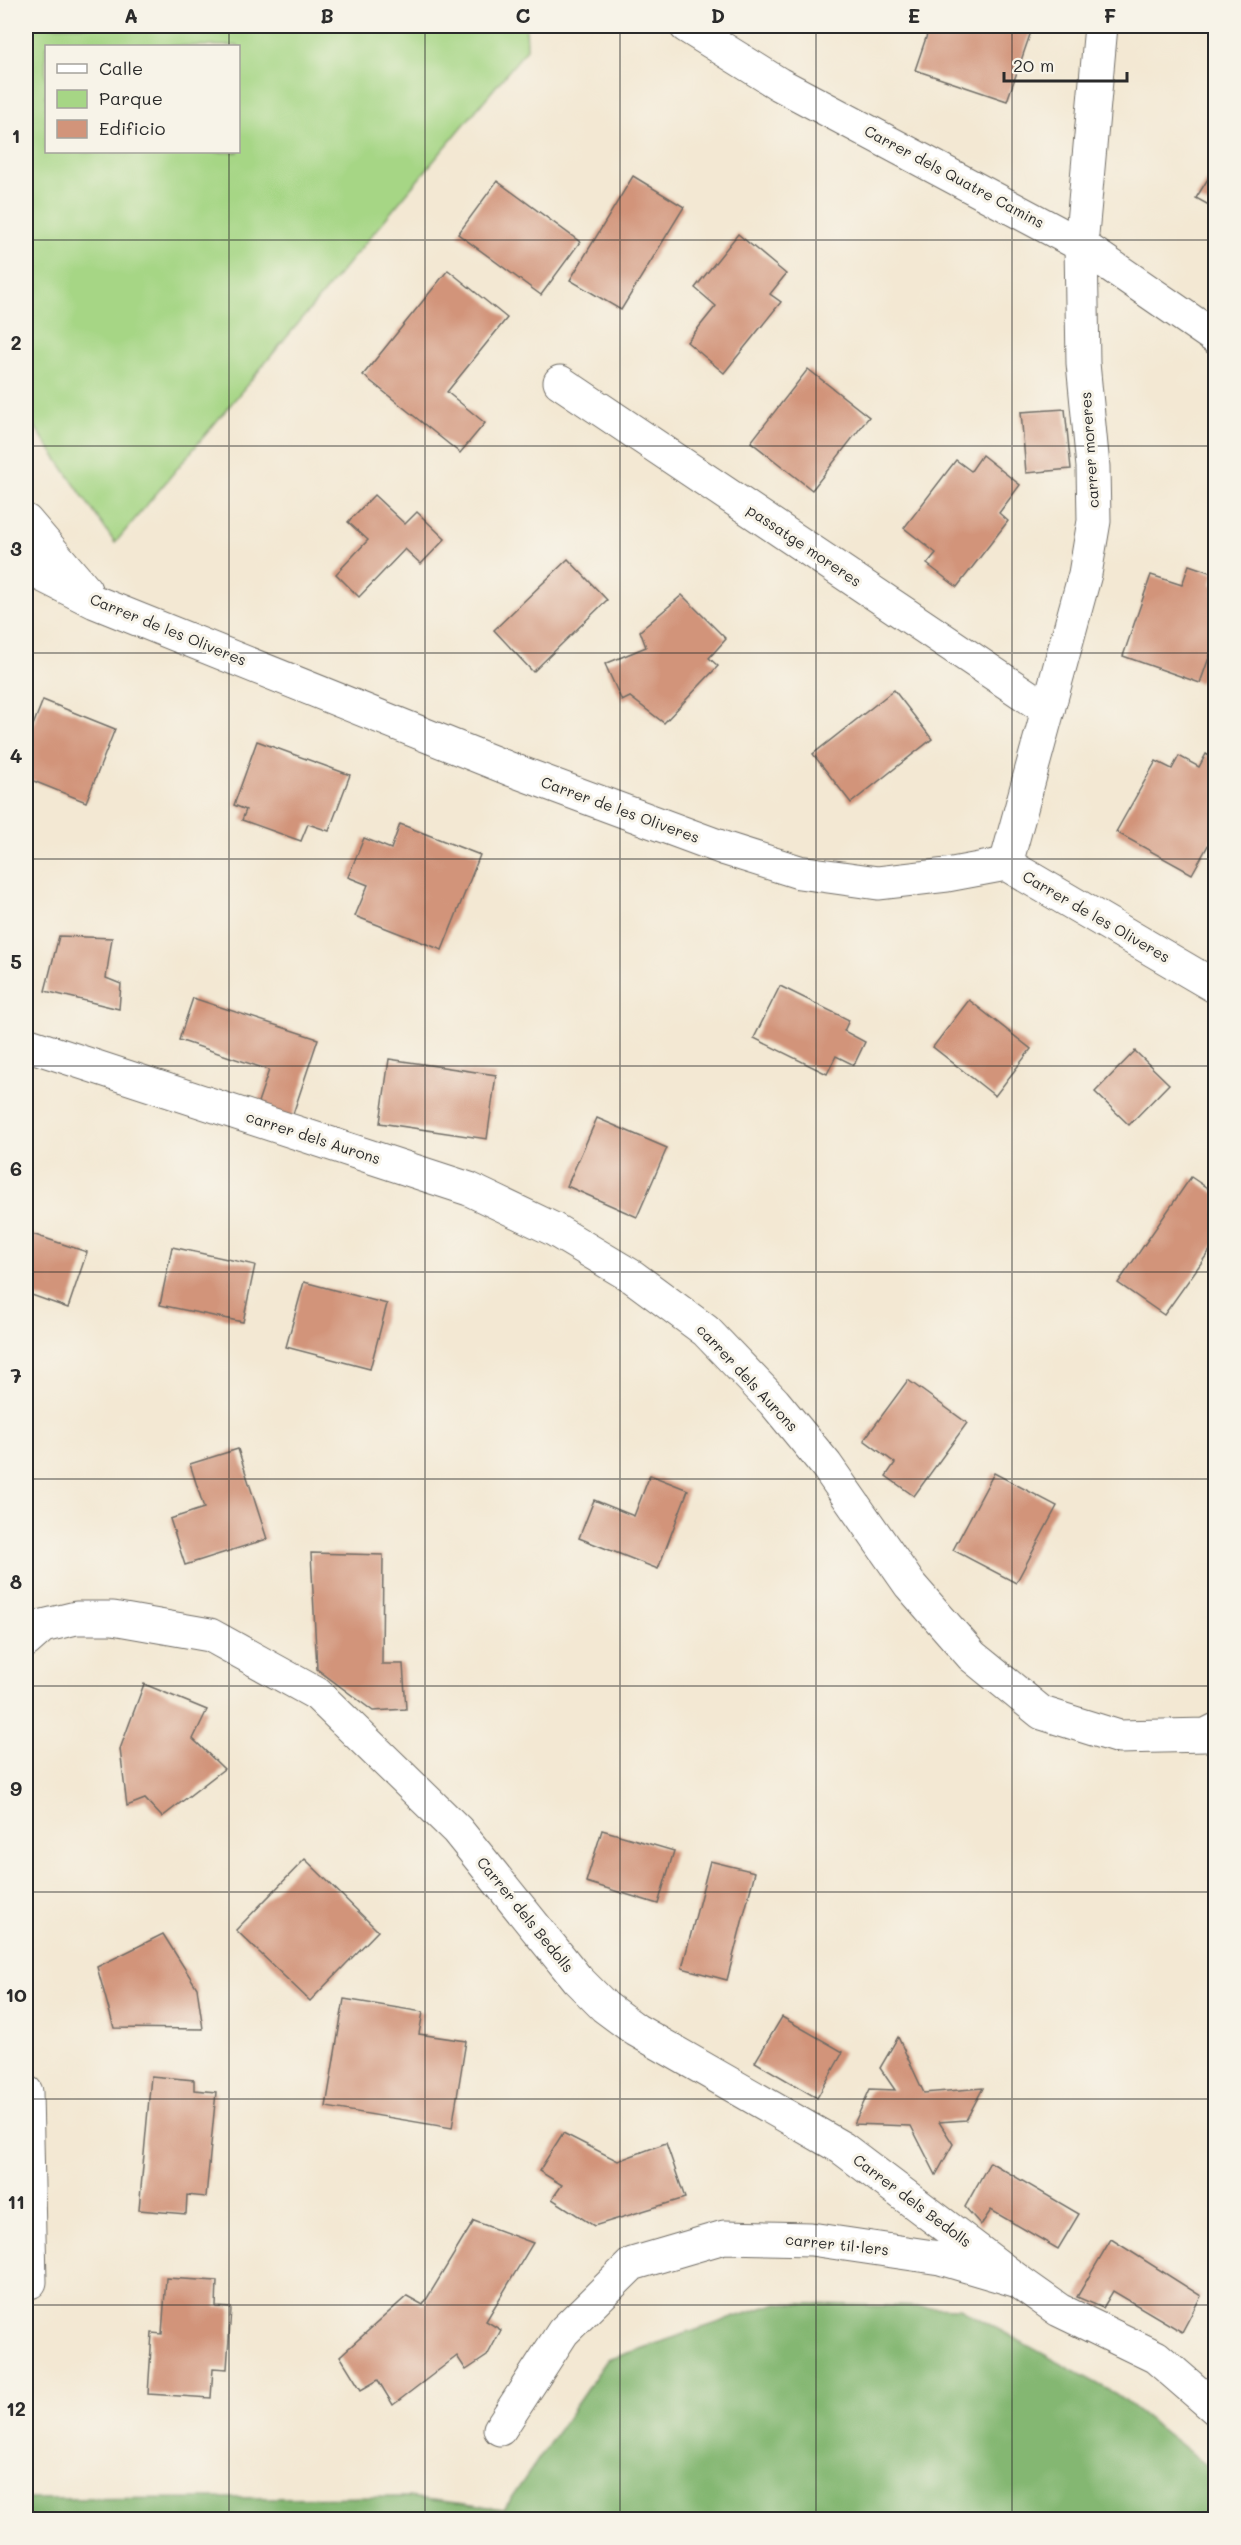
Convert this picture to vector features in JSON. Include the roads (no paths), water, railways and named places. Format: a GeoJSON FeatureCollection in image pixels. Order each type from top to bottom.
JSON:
{"type":"FeatureCollection","features":[{"type":"Feature","properties":{"kind":"street","name":"Carrer dels Quatre Camins"},"geometry":{"type":"LineString","coordinates":[[686,26],[779,84],[1081,245],[1215,338]]}},
{"type":"Feature","properties":{"kind":"street","name":"carrer moreres"},"geometry":{"type":"LineString","coordinates":[[1006,864],[1085,574],[1095,521],[1083,363],[1081,245],[1101,26]]}},
{"type":"Feature","properties":{"kind":"street","name":"passatge moreres"},"geometry":{"type":"LineString","coordinates":[[560,382],[1048,710]]}},
{"type":"Feature","properties":{"kind":"street"},"geometry":{"type":"LineString","coordinates":[[26,521],[95,602]]}},
{"type":"Feature","properties":{"kind":"street","name":"Carrer de les Oliveres"},"geometry":{"type":"LineString","coordinates":[[26,567],[95,602],[267,669],[510,769],[726,849],[798,872],[878,883],[947,875],[1006,864],[1215,987]]}},
{"type":"Feature","properties":{"kind":"street","name":"carrer dels Aurons"},"geometry":{"type":"LineString","coordinates":[[26,1044],[469,1189],[553,1229],[633,1277],[706,1331],[774,1402],[826,1465],[910,1585],[972,1656],[1042,1713],[1119,1737],[1206,1735],[1215,1730]]}},
{"type":"Feature","properties":{"kind":"street","name":"Carrer dels Bedolls"},"geometry":{"type":"LineString","coordinates":[[26,1641],[43,1626],[76,1618],[113,1618],[210,1635],[316,1694],[457,1830],[577,1979],[605,2007],[636,2030],[842,2148],[1018,2281]]}},
{"type":"Feature","properties":{"kind":"street"},"geometry":{"type":"LineString","coordinates":[[26,2092],[30,2282]]}},
{"type":"Feature","properties":{"kind":"street","name":"carrer til·lers"},"geometry":{"type":"LineString","coordinates":[[500,2429],[563,2332],[632,2264],[724,2237],[812,2239],[928,2256],[1018,2281],[1059,2310],[1156,2356],[1215,2409]]}}]}
